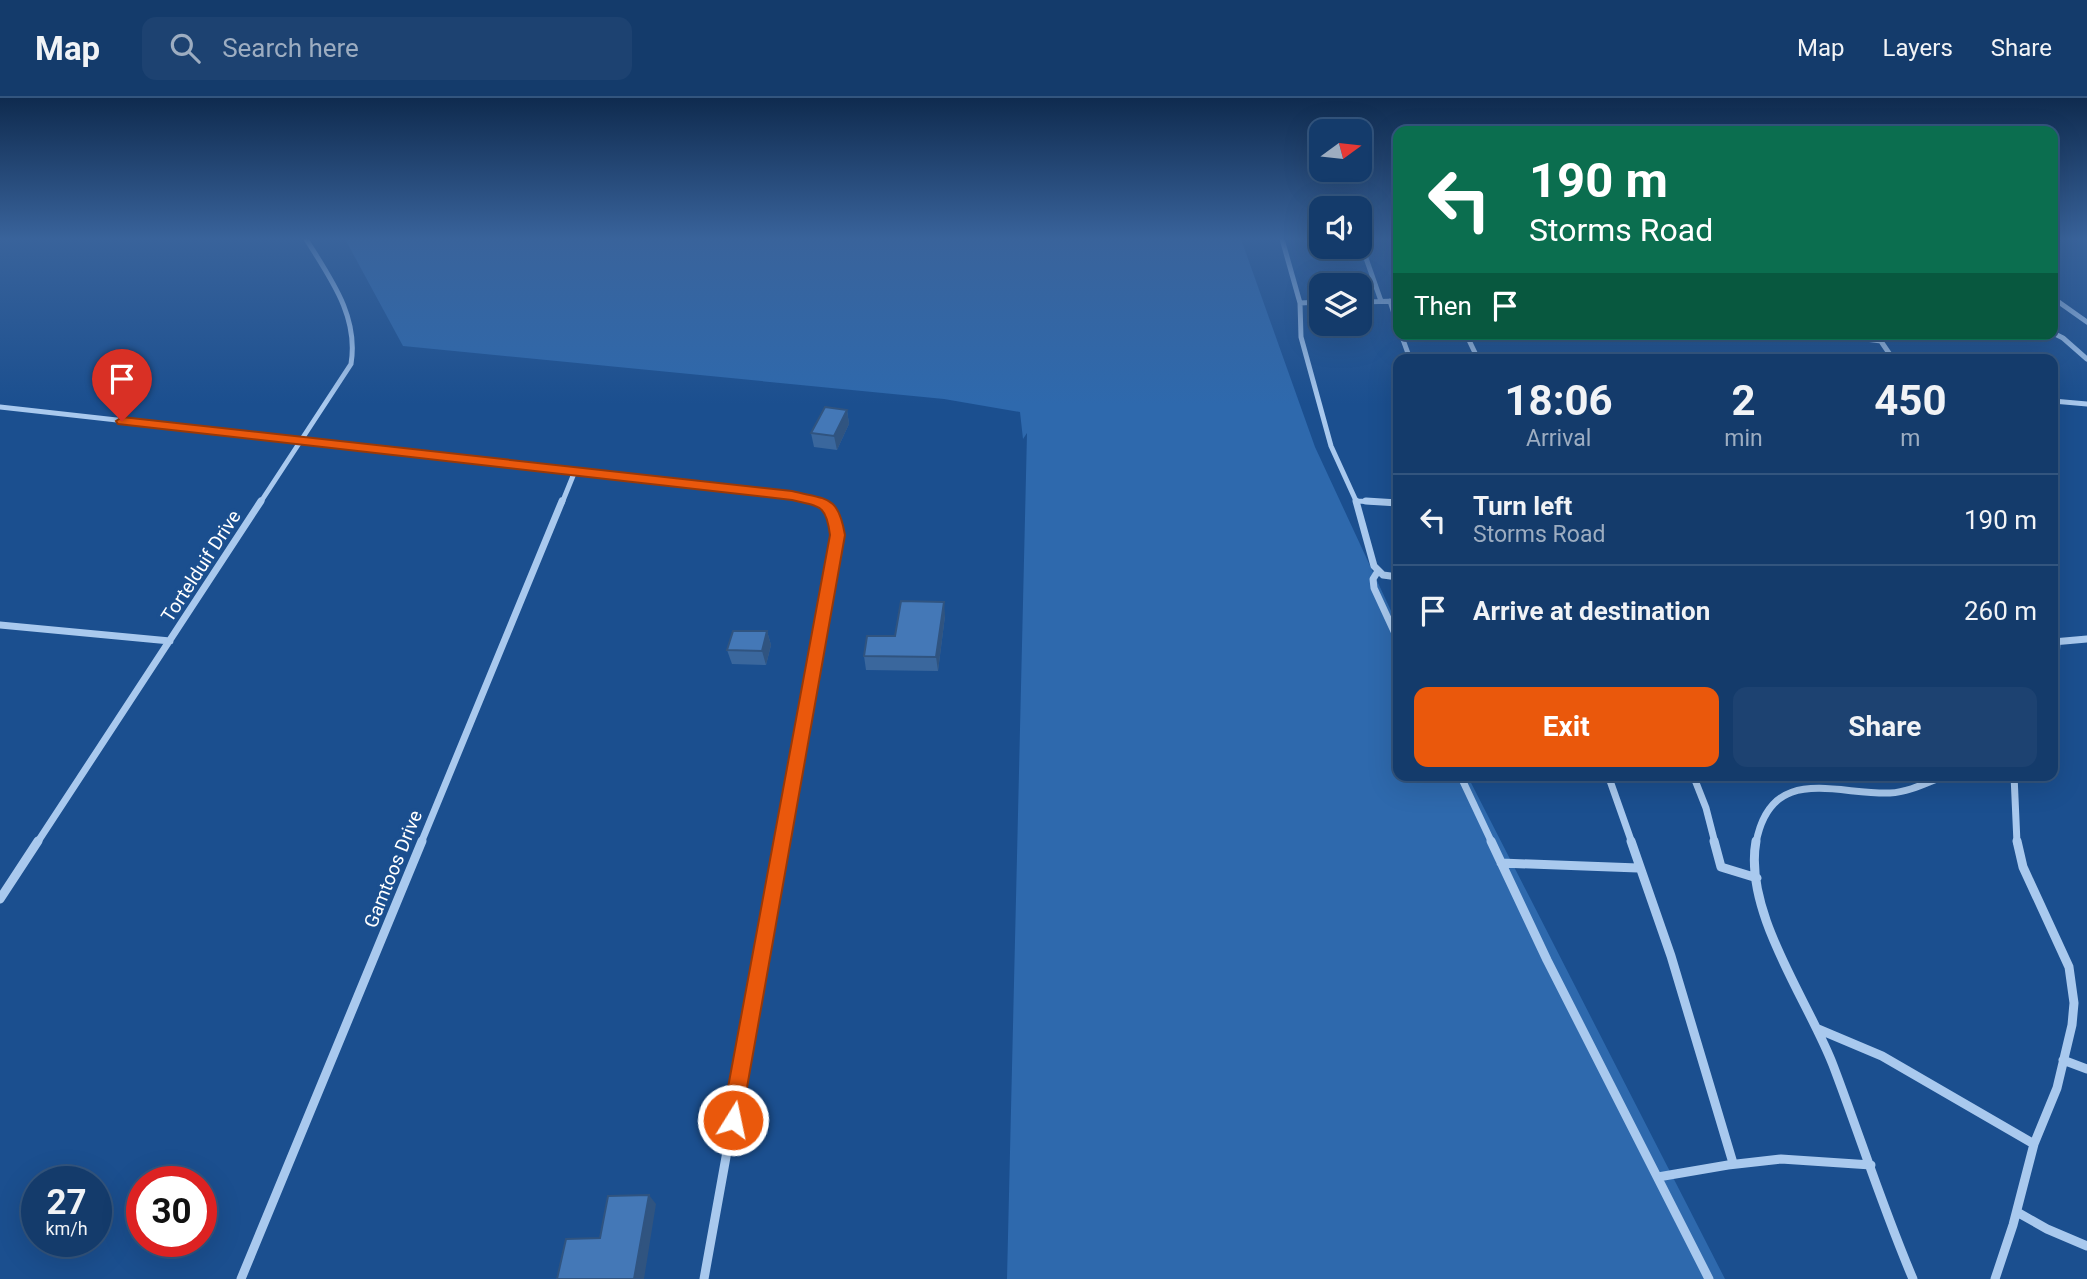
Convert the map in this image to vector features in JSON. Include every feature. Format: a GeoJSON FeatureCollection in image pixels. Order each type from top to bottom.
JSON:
{"type":"FeatureCollection","features":[{"type":"Feature","properties":{"kind":"street","name":"Tortelduif Drive"},"geometry":{"type":"LineString","coordinates":[[0,900],[344,378],[351,364],[355,341],[339,294]]}},
{"type":"Feature","properties":{"kind":"street"},"geometry":{"type":"LineString","coordinates":[[1296,294],[1300,303],[1299,329],[1331,446],[1356,501],[1378,571],[1373,579],[1374,587],[1393,629]]}},
{"type":"Feature","properties":{"kind":"street"},"geometry":{"type":"LineString","coordinates":[[1379,294],[1381,301]]}},
{"type":"Feature","properties":{"kind":"street"},"geometry":{"type":"LineString","coordinates":[[1372,301],[1390,301],[1393,311]]}},
{"type":"Feature","properties":{"kind":"street"},"geometry":{"type":"LineString","coordinates":[[2058,302],[2087,322]]}},
{"type":"Feature","properties":{"kind":"street"},"geometry":{"type":"LineString","coordinates":[[1300,303],[1309,303]]}},
{"type":"Feature","properties":{"kind":"street"},"geometry":{"type":"LineString","coordinates":[[2058,336],[2087,359]]}},
{"type":"Feature","properties":{"kind":"street"},"geometry":{"type":"LineString","coordinates":[[1873,340],[1881,341],[1890,354]]}},
{"type":"Feature","properties":{"kind":"street"},"geometry":{"type":"LineString","coordinates":[[2058,401],[2087,404]]}},
{"type":"Feature","properties":{"kind":"street"},"geometry":{"type":"LineString","coordinates":[[0,407],[792,495],[825,504],[834,512],[838,535],[704,1279]]}},
{"type":"Feature","properties":{"kind":"street","name":"Gamtoos Drive"},"geometry":{"type":"LineString","coordinates":[[241,1279],[575,471]]}},
{"type":"Feature","properties":{"kind":"street"},"geometry":{"type":"LineString","coordinates":[[1356,501],[1393,503]]}},
{"type":"Feature","properties":{"kind":"street"},"geometry":{"type":"LineString","coordinates":[[1378,571],[1393,576]]}},
{"type":"Feature","properties":{"kind":"street"},"geometry":{"type":"LineString","coordinates":[[0,625],[170,641]]}},
{"type":"Feature","properties":{"kind":"street"},"geometry":{"type":"LineString","coordinates":[[2058,642],[2087,639]]}},
{"type":"Feature","properties":{"kind":"street"},"geometry":{"type":"LineString","coordinates":[[1463,781],[1709,1279]]}},
{"type":"Feature","properties":{"kind":"street"},"geometry":{"type":"LineString","coordinates":[[1610,781],[1638,868],[1671,956],[1733,1163]]}},
{"type":"Feature","properties":{"kind":"street"},"geometry":{"type":"LineString","coordinates":[[1695,781],[1706,808],[1721,867],[1757,878]]}},
{"type":"Feature","properties":{"kind":"street"},"geometry":{"type":"LineString","coordinates":[[1913,1279],[1818,1029],[1774,939],[1761,903],[1755,850],[1767,812],[1787,794],[1800,789],[1828,787],[1889,793],[1913,789],[1926,781]]}},
{"type":"Feature","properties":{"kind":"street"},"geometry":{"type":"LineString","coordinates":[[1996,1279],[2034,1144],[2057,1088],[2072,1025],[2074,1003],[2069,967],[2052,924],[2023,867],[2015,832],[2014,781]]}},
{"type":"Feature","properties":{"kind":"street"},"geometry":{"type":"LineString","coordinates":[[1501,863],[1638,868]]}},
{"type":"Feature","properties":{"kind":"street"},"geometry":{"type":"LineString","coordinates":[[1818,1029],[1873,1051],[2034,1144]]}},
{"type":"Feature","properties":{"kind":"street"},"geometry":{"type":"LineString","coordinates":[[2063,1060],[2087,1069]]}},
{"type":"Feature","properties":{"kind":"street"},"geometry":{"type":"LineString","coordinates":[[1658,1177],[1733,1163],[1801,1159],[1871,1166]]}},
{"type":"Feature","properties":{"kind":"street"},"geometry":{"type":"LineString","coordinates":[[2017,1212],[2048,1230],[2087,1246]]}},
{"type":"Feature","properties":{"kind":"shaded area"},"geometry":{"type":"Polygon","coordinates":[[[375,294],[1261,294],[1315,447],[1393,615],[1393,781],[1470,781],[1725,1279],[1007,1279],[1027,433],[1023,439],[1020,412],[944,399],[403,346],[375,294]]]}},
{"type":"Feature","properties":{"kind":"building"},"geometry":{"type":"Polygon","coordinates":[[[825,407],[847,410],[834,436],[811,433],[825,407]]]}},
{"type":"Feature","properties":{"kind":"building"},"geometry":{"type":"Polygon","coordinates":[[[901,601],[944,602],[936,657],[864,656],[867,636],[895,636],[901,601]]]}},
{"type":"Feature","properties":{"kind":"building"},"geometry":{"type":"Polygon","coordinates":[[[733,631],[767,631],[762,651],[727,650],[733,631]]]}},
{"type":"Feature","properties":{"kind":"building"},"geometry":{"type":"Polygon","coordinates":[[[649,1195],[634,1279],[557,1279],[566,1239],[600,1238],[608,1196],[649,1195]]]}},
{"type":"Feature","properties":{"kind":"route"},"geometry":{"type":"LineString","coordinates":[[122,421],[792,495],[811,498],[825,504],[834,512],[838,535],[733,1120]]}}]}
